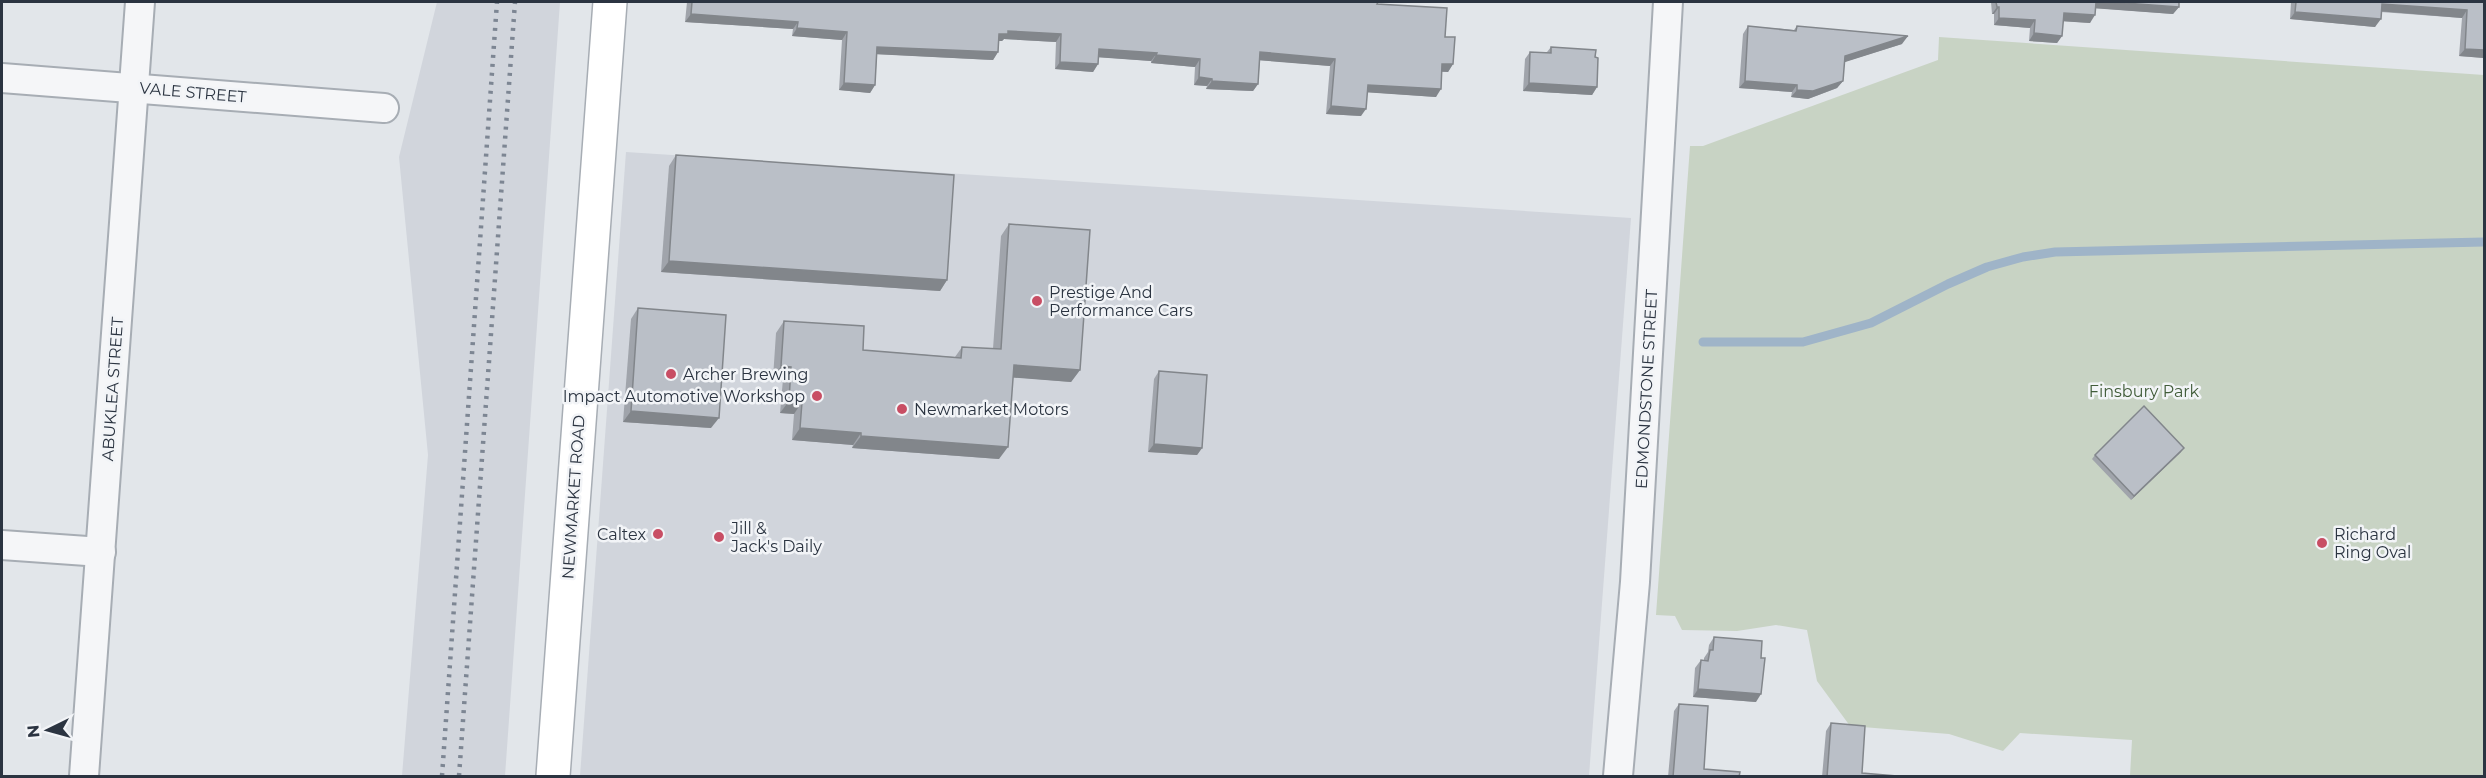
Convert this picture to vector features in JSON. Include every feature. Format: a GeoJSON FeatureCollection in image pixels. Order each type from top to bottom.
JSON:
{"type":"FeatureCollection","features":[{"type":"Feature","properties":{"kind":"main road","name":"NEWMARKET ROAD"},"geometry":{"type":"LineString","coordinates":[[553,777],[610,2]]}},
{"type":"Feature","properties":{"kind":"street","name":"ABUKLEA STREET"},"geometry":{"type":"LineString","coordinates":[[84,777],[140,2]]}},
{"type":"Feature","properties":{"kind":"street","name":"EDMONDSTONE STREET"},"geometry":{"type":"LineString","coordinates":[[1618,777],[1635,582],[1668,2]]}},
{"type":"Feature","properties":{"kind":"street","name":"VALE STREET"},"geometry":{"type":"LineString","coordinates":[[2,78],[384,108]]}},
{"type":"Feature","properties":{"kind":"street"},"geometry":{"type":"LineString","coordinates":[[2,545],[101,552]]}},
{"type":"Feature","properties":{"kind":"shaded area"},"geometry":{"type":"Polygon","coordinates":[[[437,2],[560,2],[505,776],[402,776],[428,455],[399,157],[437,2]]]}},
{"type":"Feature","properties":{"kind":"shaded area"},"geometry":{"type":"Polygon","coordinates":[[[626,152],[1631,218],[1589,776],[580,776],[626,152]]]}},
{"type":"Feature","properties":{"kind":"green space","name":"Finsbury Park"},"geometry":{"type":"Polygon","coordinates":[[[1939,37],[2484,75],[2484,776],[2130,776],[2132,740],[2020,733],[2003,751],[1949,734],[1850,726],[1817,681],[1807,630],[1776,625],[1737,631],[1682,630],[1675,616],[1656,615],[1690,146],[1703,146],[1938,60],[1939,37]]]}},
{"type":"Feature","properties":{"kind":"building"},"geometry":{"type":"Polygon","coordinates":[[[692,2],[1378,2],[1377,4],[1447,8],[1445,37],[1455,37],[1453,64],[1442,64],[1441,89],[1368,85],[1366,109],[1331,106],[1335,59],[1260,52],[1258,84],[1212,81],[1212,79],[1199,77],[1200,59],[1099,49],[1098,64],[1060,62],[1061,34],[1008,31],[1008,34],[999,34],[998,52],[877,47],[875,85],[844,83],[847,32],[797,28],[798,22],[691,14],[692,2]]]}},
{"type":"Feature","properties":{"kind":"building"},"geometry":{"type":"Polygon","coordinates":[[[1996,2],[2096,2],[2095,15],[2064,13],[2062,36],[2034,33],[2035,20],[1999,18],[1999,7],[1996,2]]]}},
{"type":"Feature","properties":{"kind":"building"},"geometry":{"type":"Polygon","coordinates":[[[2111,2],[2179,2],[2179,7],[2111,2]]]}},
{"type":"Feature","properties":{"kind":"building"},"geometry":{"type":"Polygon","coordinates":[[[2296,2],[2484,2],[2484,50],[2465,49],[2467,10],[2382,4],[2381,19],[2295,12],[2296,2]]]}},
{"type":"Feature","properties":{"kind":"building"},"geometry":{"type":"Polygon","coordinates":[[[1748,26],[1796,31],[1797,26],[1908,36],[1845,56],[1843,81],[1813,91],[1797,90],[1797,85],[1745,81],[1748,26]]]}},
{"type":"Feature","properties":{"kind":"building"},"geometry":{"type":"Polygon","coordinates":[[[1551,47],[1596,50],[1597,87],[1529,83],[1530,52],[1551,53],[1551,47]]]}},
{"type":"Feature","properties":{"kind":"building"},"geometry":{"type":"Polygon","coordinates":[[[676,155],[954,175],[947,280],[669,261],[676,155]]]}},
{"type":"Feature","properties":{"kind":"building"},"geometry":{"type":"Polygon","coordinates":[[[1009,224],[1090,230],[1080,370],[1014,365],[1008,447],[861,436],[861,433],[800,428],[802,402],[789,401],[791,367],[781,366],[784,321],[864,326],[863,350],[961,358],[962,347],[1001,349],[1009,224]]]}},
{"type":"Feature","properties":{"kind":"building","name":"Archer Brewing"},"geometry":{"type":"Polygon","coordinates":[[[638,308],[726,315],[719,418],[631,411],[638,308]]]}},
{"type":"Feature","properties":{"kind":"building"},"geometry":{"type":"Polygon","coordinates":[[[1159,371],[1207,375],[1202,448],[1154,444],[1159,371]]]}},
{"type":"Feature","properties":{"kind":"building"},"geometry":{"type":"Polygon","coordinates":[[[2144,406],[2184,448],[2134,496],[2095,455],[2144,406]]]}},
{"type":"Feature","properties":{"kind":"building"},"geometry":{"type":"Polygon","coordinates":[[[1714,637],[1762,641],[1761,658],[1765,658],[1761,694],[1698,689],[1701,660],[1708,661],[1710,650],[1713,650],[1714,637]]]}},
{"type":"Feature","properties":{"kind":"building"},"geometry":{"type":"Polygon","coordinates":[[[1679,704],[1708,706],[1704,769],[1740,772],[1739,777],[1673,777],[1679,704]]]}},
{"type":"Feature","properties":{"kind":"building"},"geometry":{"type":"Polygon","coordinates":[[[1831,723],[1865,726],[1862,773],[1909,777],[1827,777],[1831,723]]]}},
{"type":"Feature","properties":{"kind":"waterway"},"geometry":{"type":"LineString","coordinates":[[1703,342],[1803,342],[1871,323],[1987,267],[2023,257],[2055,252],[2484,242]]}},
{"type":"Feature","properties":{"kind":"railway"},"geometry":{"type":"LineString","coordinates":[[442,776],[497,2]]}},
{"type":"Feature","properties":{"kind":"railway"},"geometry":{"type":"LineString","coordinates":[[459,776],[515,2]]}},
{"type":"Feature","properties":{"kind":"place","name":"Prestige And Performance Cars"},"geometry":{"type":"Point","coordinates":[1037,301]}},
{"type":"Feature","properties":{"kind":"place","name":"Archer Brewing"},"geometry":{"type":"Point","coordinates":[671,374]}},
{"type":"Feature","properties":{"kind":"place","name":"Impact Automotive Workshop"},"geometry":{"type":"Point","coordinates":[817,396]}},
{"type":"Feature","properties":{"kind":"place","name":"Newmarket Motors"},"geometry":{"type":"Point","coordinates":[902,409]}},
{"type":"Feature","properties":{"kind":"place","name":"Caltex"},"geometry":{"type":"Point","coordinates":[658,534]}},
{"type":"Feature","properties":{"kind":"place","name":"Jill & Jack's Daily"},"geometry":{"type":"Point","coordinates":[719,537]}},
{"type":"Feature","properties":{"kind":"place","name":"Richard Ring Oval"},"geometry":{"type":"Point","coordinates":[2322,543]}}]}
